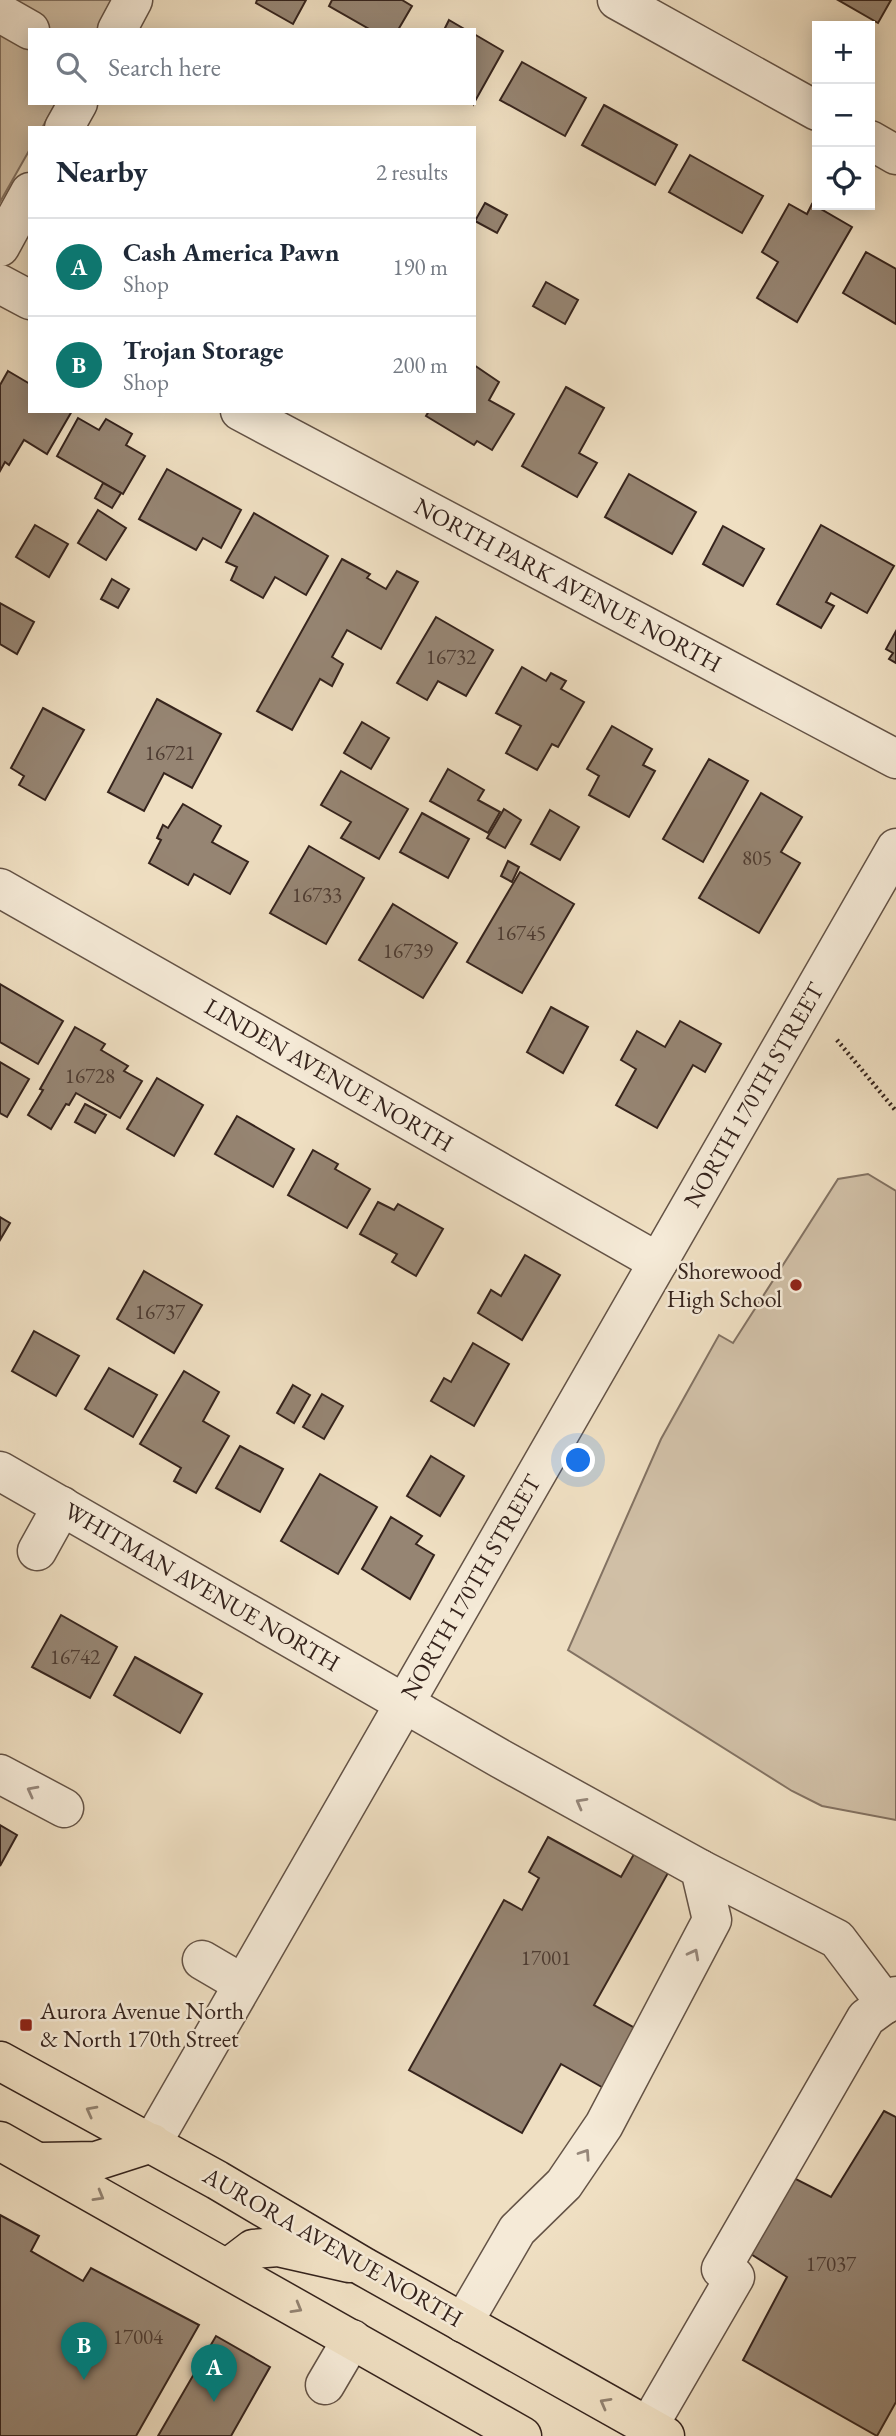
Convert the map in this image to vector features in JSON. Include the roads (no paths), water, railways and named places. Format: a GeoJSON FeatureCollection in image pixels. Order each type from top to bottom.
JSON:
{"type":"FeatureCollection","features":[{"type":"Feature","properties":{"kind":"main road","name":"AURORA AVENUE NORTH"},"geometry":{"type":"LineString","coordinates":[[0,2061],[152,2143],[364,2267],[657,2431]]}},
{"type":"Feature","properties":{"kind":"main road"},"geometry":{"type":"LineString","coordinates":[[0,2141],[522,2436]]}},
{"type":"Feature","properties":{"kind":"main road"},"geometry":{"type":"LineString","coordinates":[[40,2162],[96,2161],[152,2143]]}},
{"type":"Feature","properties":{"kind":"main road"},"geometry":{"type":"LineString","coordinates":[[228,2268],[253,2249],[278,2247],[364,2267]]}},
{"type":"Feature","properties":{"kind":"street"},"geometry":{"type":"LineString","coordinates":[[118,28],[133,0]]}},
{"type":"Feature","properties":{"kind":"street"},"geometry":{"type":"LineString","coordinates":[[617,0],[812,108]]}},
{"type":"Feature","properties":{"kind":"street"},"geometry":{"type":"LineString","coordinates":[[0,13],[28,29]]}},
{"type":"Feature","properties":{"kind":"street"},"geometry":{"type":"LineString","coordinates":[[65,126],[77,105]]}},
{"type":"Feature","properties":{"kind":"street"},"geometry":{"type":"LineString","coordinates":[[875,143],[896,155]]}},
{"type":"Feature","properties":{"kind":"street"},"geometry":{"type":"LineString","coordinates":[[0,247],[28,196]]}},
{"type":"Feature","properties":{"kind":"street"},"geometry":{"type":"LineString","coordinates":[[0,284],[28,299]]}},
{"type":"Feature","properties":{"kind":"street","name":"NORTH PARK AVENUE NORTH"},"geometry":{"type":"LineString","coordinates":[[244,413],[896,759]]}},
{"type":"Feature","properties":{"kind":"street","name":"NORTH 170TH STREET"},"geometry":{"type":"LineString","coordinates":[[152,2143],[896,848]]}},
{"type":"Feature","properties":{"kind":"street","name":"LINDEN AVENUE NORTH"},"geometry":{"type":"LineString","coordinates":[[0,888],[658,1262]]}},
{"type":"Feature","properties":{"kind":"street","name":"WHITMAN AVENUE NORTH"},"geometry":{"type":"LineString","coordinates":[[0,1471],[501,1759],[700,1869],[837,1939],[891,2000]]}},
{"type":"Feature","properties":{"kind":"street"},"geometry":{"type":"LineString","coordinates":[[37,1550],[62,1506]]}},
{"type":"Feature","properties":{"kind":"street"},"geometry":{"type":"LineString","coordinates":[[0,1773],[64,1808]]}},
{"type":"Feature","properties":{"kind":"street"},"geometry":{"type":"LineString","coordinates":[[463,2323],[517,2230],[564,2185],[604,2124],[712,1920],[700,1869]]}},
{"type":"Feature","properties":{"kind":"street"},"geometry":{"type":"LineString","coordinates":[[202,1960],[243,1984]]}},
{"type":"Feature","properties":{"kind":"street"},"geometry":{"type":"LineString","coordinates":[[657,2431],[735,2277],[721,2269],[866,2018],[891,2000]]}},
{"type":"Feature","properties":{"kind":"street"},"geometry":{"type":"LineString","coordinates":[[325,2385],[352,2339]]}},
{"type":"Feature","properties":{"kind":"place","name":"Shorewood High School"},"geometry":{"type":"Point","coordinates":[796,1285]}},
{"type":"Feature","properties":{"kind":"place","name":"Aurora Avenue North & North 170th Street"},"geometry":{"type":"Point","coordinates":[26,2025]}},
{"type":"Feature","properties":{"kind":"place","name":"Trojan Storage"},"geometry":{"type":"Point","coordinates":[84,2380]}},
{"type":"Feature","properties":{"kind":"place","name":"Cash America Pawn"},"geometry":{"type":"Point","coordinates":[214,2402]}}]}
